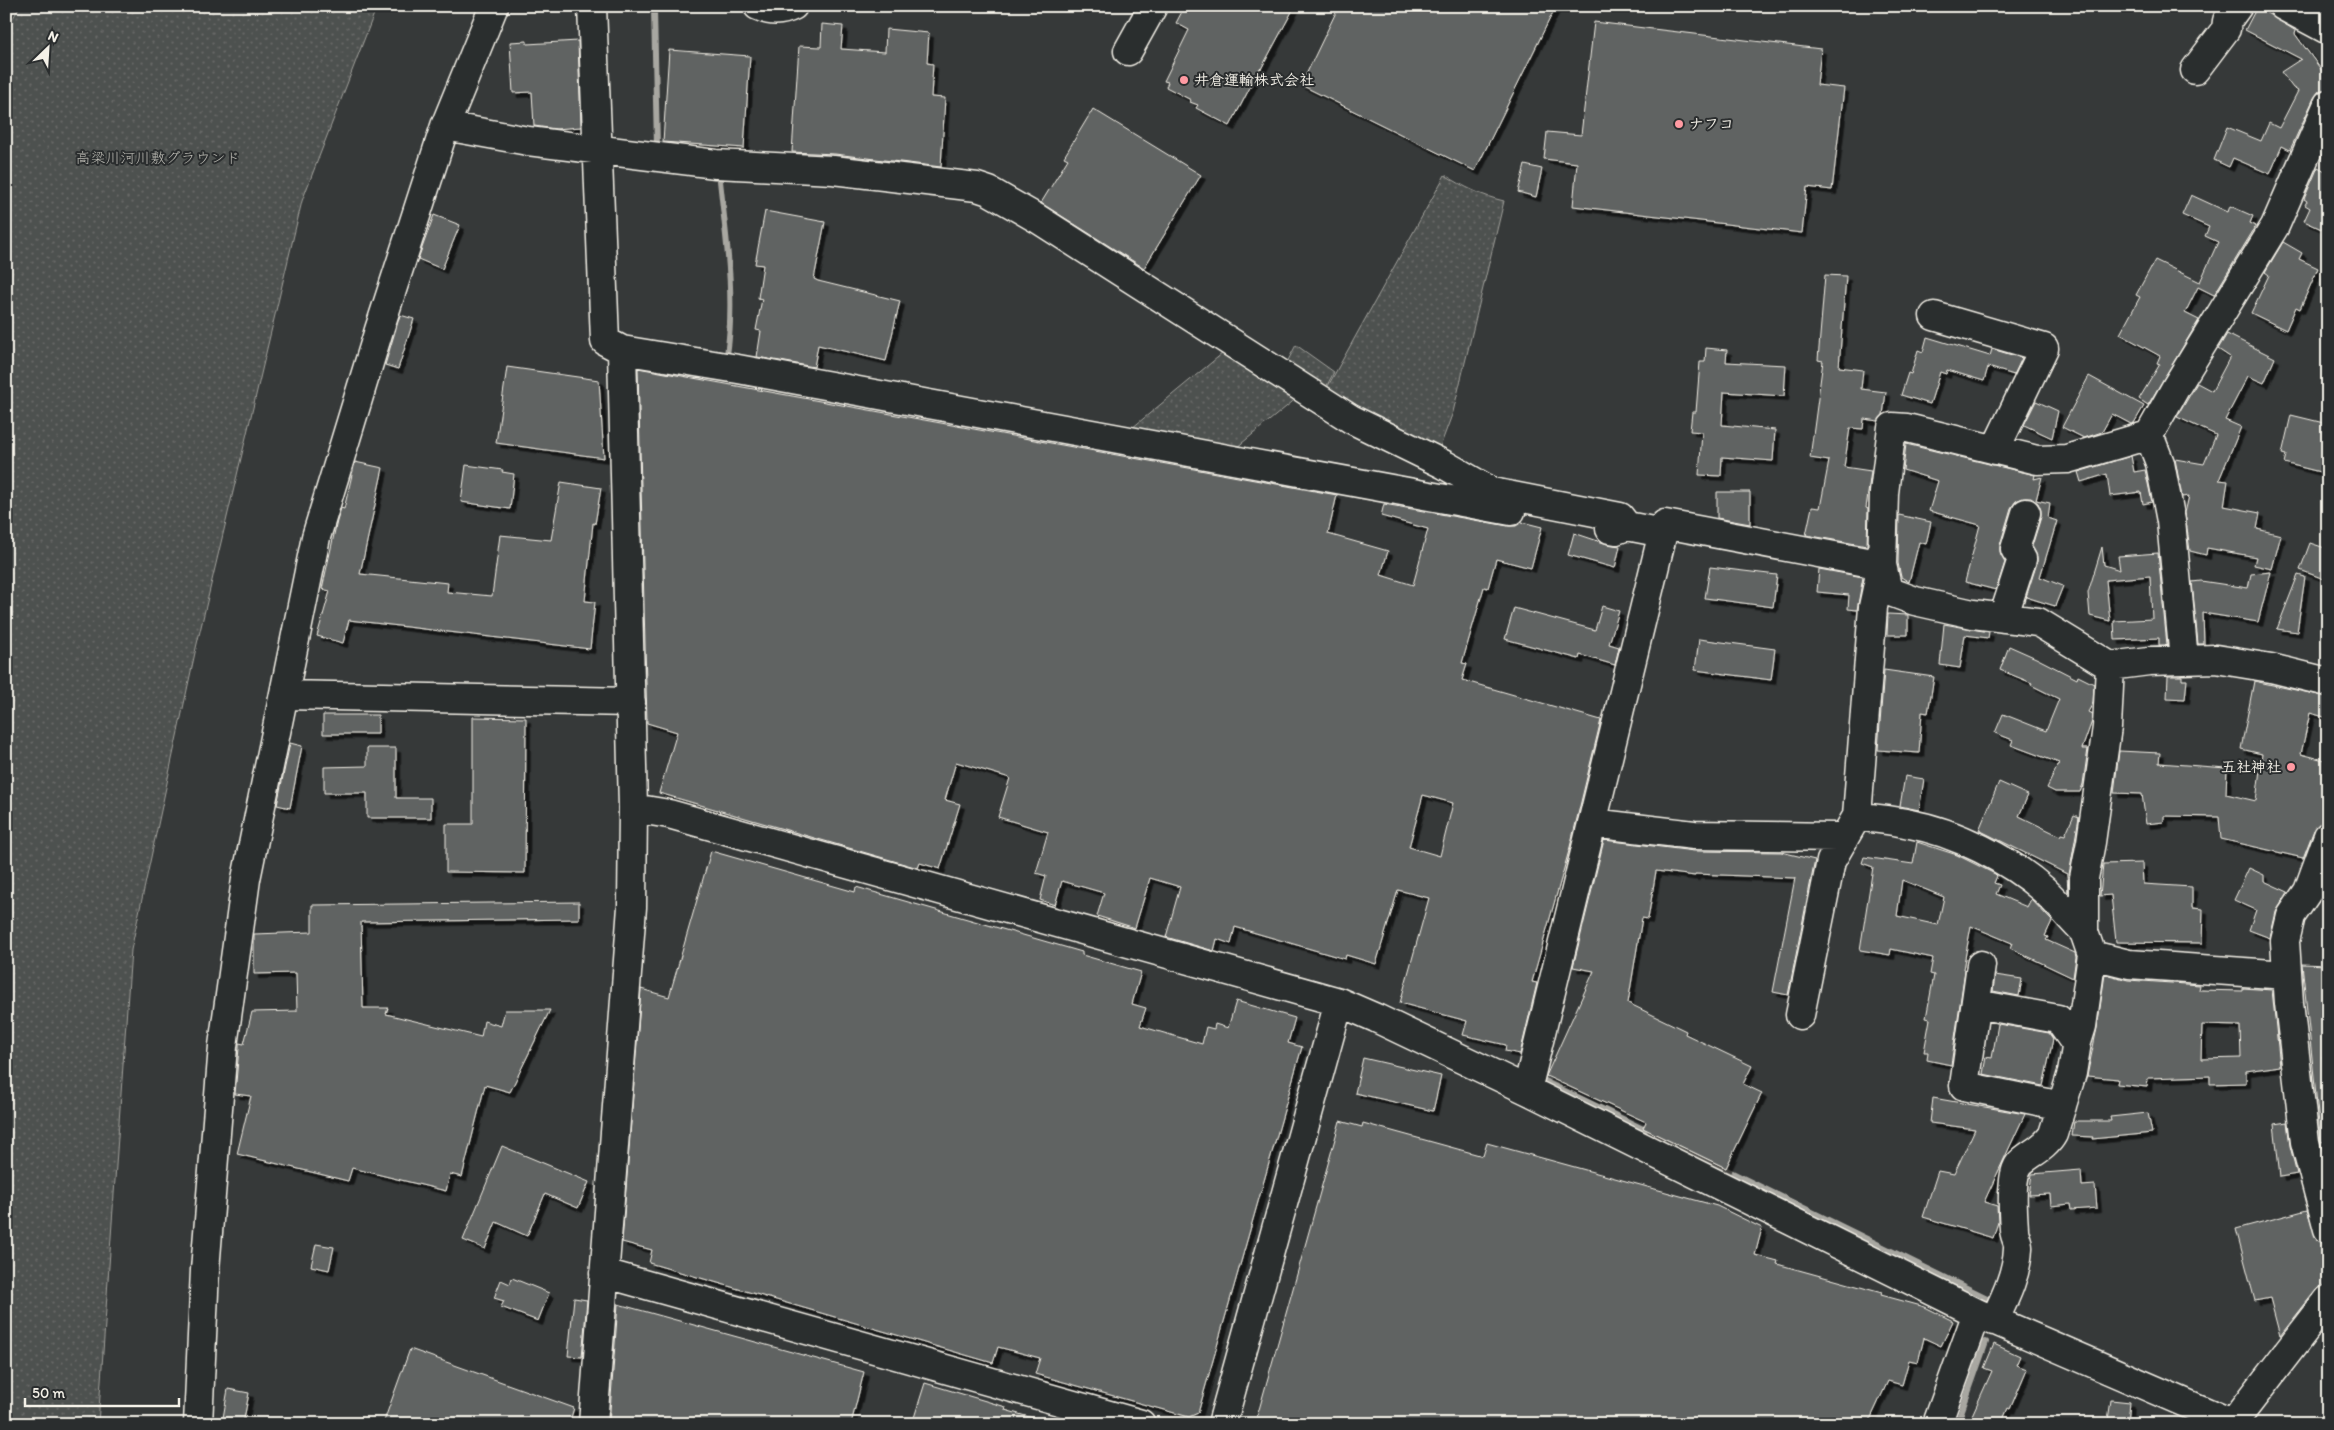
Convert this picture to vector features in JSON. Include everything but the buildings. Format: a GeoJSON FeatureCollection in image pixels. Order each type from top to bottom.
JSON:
{"type":"FeatureCollection","features":[{"type":"Feature","properties":{"kind":"street"},"geometry":{"type":"LineString","coordinates":[[198,1424],[205,1270],[222,1046],[246,879],[316,537],[379,330],[445,126],[494,6]]}},
{"type":"Feature","properties":{"kind":"street"},"geometry":{"type":"LineString","coordinates":[[592,6],[605,341],[622,350],[1465,491],[1616,530],[1627,526],[1663,534]]}},
{"type":"Feature","properties":{"kind":"street"},"geometry":{"type":"LineString","coordinates":[[758,6],[773,11],[781,11],[794,6]]}},
{"type":"Feature","properties":{"kind":"street"},"geometry":{"type":"LineString","coordinates":[[1128,51],[1153,6]]}},
{"type":"Feature","properties":{"kind":"street"},"geometry":{"type":"LineString","coordinates":[[2195,70],[2226,29],[2227,21],[2238,6]]}},
{"type":"Feature","properties":{"kind":"street"},"geometry":{"type":"LineString","coordinates":[[2283,6],[2328,30]]}},
{"type":"Feature","properties":{"kind":"street"},"geometry":{"type":"LineString","coordinates":[[1800,1016],[1831,861],[1857,816],[1873,607],[1882,565],[1884,493],[1892,427],[1907,428],[2038,460],[2067,459],[2149,436],[2176,387],[2275,226],[2328,104]]}},
{"type":"Feature","properties":{"kind":"street"},"geometry":{"type":"LineString","coordinates":[[445,126],[528,141],[718,164],[833,170],[977,186],[1038,219],[1465,491]]}},
{"type":"Feature","properties":{"kind":"street"},"geometry":{"type":"LineString","coordinates":[[1934,316],[2044,348],[1995,450]]}},
{"type":"Feature","properties":{"kind":"street"},"geometry":{"type":"LineString","coordinates":[[593,1424],[632,906],[634,808],[622,350]]}},
{"type":"Feature","properties":{"kind":"street"},"geometry":{"type":"LineString","coordinates":[[2149,436],[2160,463],[2171,521],[2184,660]]}},
{"type":"Feature","properties":{"kind":"street"},"geometry":{"type":"LineString","coordinates":[[2003,618],[2022,560],[2015,549],[2026,513]]}},
{"type":"Feature","properties":{"kind":"street"},"geometry":{"type":"LineString","coordinates":[[1527,1090],[1597,824],[1665,524],[1882,565]]}},
{"type":"Feature","properties":{"kind":"street"},"geometry":{"type":"LineString","coordinates":[[1882,565],[1888,591],[1915,601],[1973,614],[2038,622],[2110,666],[2216,659],[2271,668],[2328,682]]}},
{"type":"Feature","properties":{"kind":"street"},"geometry":{"type":"LineString","coordinates":[[1937,1424],[1986,1317],[2014,1271],[2019,1246],[2014,1232],[2014,1178],[2016,1168],[2021,1162],[2048,1144],[2053,1134],[2072,1073],[2077,1042],[2082,1026],[2088,943],[2084,878],[2107,727],[2110,666]]}},
{"type":"Feature","properties":{"kind":"street"},"geometry":{"type":"LineString","coordinates":[[285,695],[630,702]]}},
{"type":"Feature","properties":{"kind":"street"},"geometry":{"type":"LineString","coordinates":[[634,808],[678,816],[1339,1002],[1527,1090],[1986,1317],[2230,1423],[2328,1300]]}},
{"type":"Feature","properties":{"kind":"street"},"geometry":{"type":"LineString","coordinates":[[1857,816],[1912,824],[1949,835],[1986,852],[2018,871],[2044,890],[2088,943],[2129,964],[2287,975]]}},
{"type":"Feature","properties":{"kind":"street"},"geometry":{"type":"LineString","coordinates":[[1597,824],[1694,835],[1837,837],[1843,840]]}},
{"type":"Feature","properties":{"kind":"street"},"geometry":{"type":"LineString","coordinates":[[2325,855],[2308,891],[2291,916],[2285,941],[2287,975],[2306,1142],[2328,1229]]}},
{"type":"Feature","properties":{"kind":"street"},"geometry":{"type":"LineString","coordinates":[[1981,965],[1964,1086],[2062,1106]]}},
{"type":"Feature","properties":{"kind":"street"},"geometry":{"type":"LineString","coordinates":[[1222,1424],[1339,1002]]}},
{"type":"Feature","properties":{"kind":"street"},"geometry":{"type":"LineString","coordinates":[[1976,1004],[2058,1019],[2073,1040],[2077,1042]]}},
{"type":"Feature","properties":{"kind":"street"},"geometry":{"type":"LineString","coordinates":[[604,1273],[1141,1424]]}},
{"type":"Feature","properties":{"kind":"green space","name":"高梁川河川敷グラウンド"},"geometry":{"type":"Polygon","coordinates":[[[20,6],[377,6],[302,201],[196,648],[131,950],[98,1424],[6,1424],[6,30],[20,6]]]}},
{"type":"Feature","properties":{"kind":"green space"},"geometry":{"type":"Polygon","coordinates":[[[1445,175],[1473,191],[1504,201],[1453,412],[1437,455],[1323,395],[1445,175]]]}},
{"type":"Feature","properties":{"kind":"green space"},"geometry":{"type":"Polygon","coordinates":[[[1296,345],[1334,372],[1322,395],[1283,370],[1296,345]]]}},
{"type":"Feature","properties":{"kind":"green space"},"geometry":{"type":"Polygon","coordinates":[[[1229,348],[1303,393],[1236,448],[1132,428],[1229,348]]]}},
{"type":"Feature","properties":{"kind":"waterway"},"geometry":{"type":"LineString","coordinates":[[652,6],[654,9],[657,147],[660,147]]}},
{"type":"Feature","properties":{"kind":"waterway"},"geometry":{"type":"LineString","coordinates":[[719,171],[730,286],[727,355]]}},
{"type":"Feature","properties":{"kind":"waterway"},"geometry":{"type":"LineString","coordinates":[[1537,1077],[1993,1301]]}},
{"type":"Feature","properties":{"kind":"waterway"},"geometry":{"type":"LineString","coordinates":[[1957,1424],[1986,1342]]}},
{"type":"Feature","properties":{"kind":"place","name":"井倉運輸株式会社"},"geometry":{"type":"Point","coordinates":[1184,80]}},
{"type":"Feature","properties":{"kind":"place","name":"ナフコ"},"geometry":{"type":"Point","coordinates":[1679,124]}},
{"type":"Feature","properties":{"kind":"place","name":"五社神社"},"geometry":{"type":"Point","coordinates":[2291,767]}}]}
